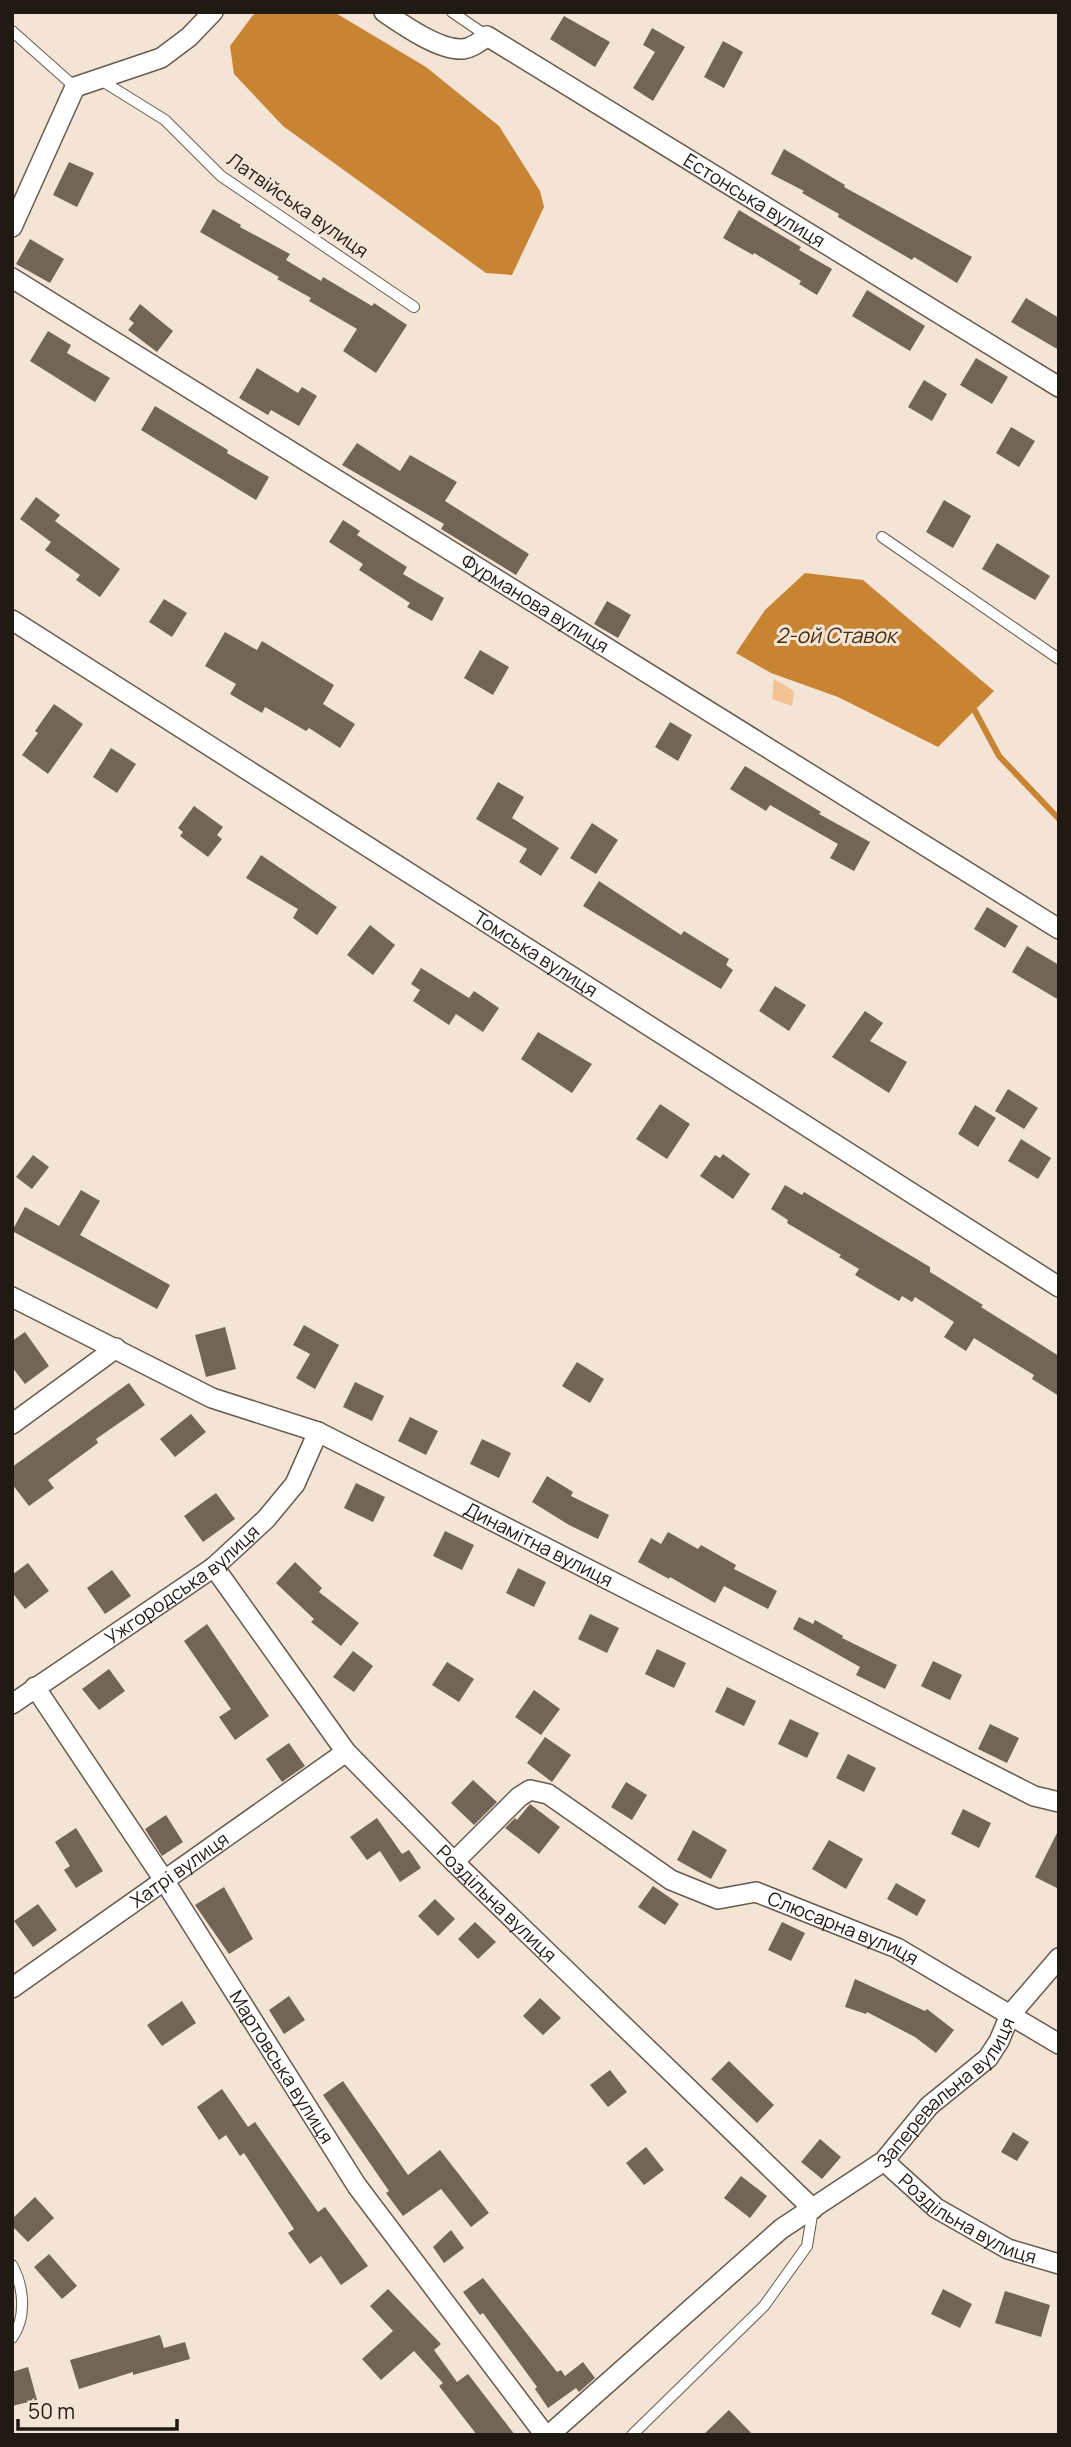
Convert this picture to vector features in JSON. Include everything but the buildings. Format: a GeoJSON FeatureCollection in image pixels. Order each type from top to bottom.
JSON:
{"type":"FeatureCollection","features":[{"type":"Feature","properties":{"kind":"street"},"geometry":{"type":"LineString","coordinates":[[12,227],[75,87],[161,58],[189,37],[213,12]]}},
{"type":"Feature","properties":{"kind":"street"},"geometry":{"type":"LineString","coordinates":[[384,12],[406,27],[448,48],[472,47],[487,36]]}},
{"type":"Feature","properties":{"kind":"street","name":"Естонська вулиця"},"geometry":{"type":"LineString","coordinates":[[487,36],[1059,387]]}},
{"type":"Feature","properties":{"kind":"street","name":"Фурманова вулиця"},"geometry":{"type":"LineString","coordinates":[[12,278],[1059,929]]}},
{"type":"Feature","properties":{"kind":"street","name":"Томська вулиця"},"geometry":{"type":"LineString","coordinates":[[12,620],[1059,1287]]}},
{"type":"Feature","properties":{"kind":"street","name":"Динамітна вулиця"},"geometry":{"type":"LineString","coordinates":[[12,1297],[212,1398],[318,1432],[1034,1796],[1059,1802]]}},
{"type":"Feature","properties":{"kind":"street"},"geometry":{"type":"LineString","coordinates":[[12,1424],[116,1348]]}},
{"type":"Feature","properties":{"kind":"street","name":"Ужгородська вулиця"},"geometry":{"type":"LineString","coordinates":[[12,1704],[214,1567],[266,1519],[295,1484],[318,1432]]}},
{"type":"Feature","properties":{"kind":"street","name":"Роздільна вулиця"},"geometry":{"type":"LineString","coordinates":[[214,1567],[346,1752],[454,1862],[813,2208]]}},
{"type":"Feature","properties":{"kind":"street","name":"Мартовська вулиця"},"geometry":{"type":"LineString","coordinates":[[36,1687],[164,1880],[357,2186],[547,2435]]}},
{"type":"Feature","properties":{"kind":"street","name":"Хатрі вулиця"},"geometry":{"type":"LineString","coordinates":[[12,1988],[346,1752]]}},
{"type":"Feature","properties":{"kind":"street","name":"Слюсарна вулиця"},"geometry":{"type":"LineString","coordinates":[[454,1862],[519,1797],[530,1790],[548,1794],[671,1880],[718,1899],[756,1892],[897,1948],[1059,2044]]}},
{"type":"Feature","properties":{"kind":"street","name":"Заперевальна вулиця"},"geometry":{"type":"LineString","coordinates":[[547,2435],[781,2229],[884,2161],[929,2106],[988,2057],[999,2042],[1010,2015],[1059,1958]]}},
{"type":"Feature","properties":{"kind":"street","name":"Роздільна вулиця"},"geometry":{"type":"LineString","coordinates":[[884,2161],[936,2208],[1008,2249],[1059,2264]]}},
{"type":"Feature","properties":{"kind":"lane","name":"Естонська вулиця"},"geometry":{"type":"LineString","coordinates":[[452,12],[487,36]]}},
{"type":"Feature","properties":{"kind":"lane"},"geometry":{"type":"LineString","coordinates":[[12,31],[75,87]]}},
{"type":"Feature","properties":{"kind":"lane","name":"Латвiйська вулиця"},"geometry":{"type":"LineString","coordinates":[[99,79],[165,120],[220,176],[414,307]]}},
{"type":"Feature","properties":{"kind":"lane"},"geometry":{"type":"LineString","coordinates":[[882,537],[1059,659]]}},
{"type":"Feature","properties":{"kind":"lane"},"geometry":{"type":"LineString","coordinates":[[632,2435],[764,2306],[807,2246],[813,2208]]}},
{"type":"Feature","properties":{"kind":"lane"},"geometry":{"type":"LineString","coordinates":[[12,2265],[22,2297],[20,2327],[12,2338]]}},
{"type":"Feature","properties":{"kind":"shaded area"},"geometry":{"type":"Polygon","coordinates":[[[774,679],[794,691],[792,706],[772,699],[774,679]]]}},
{"type":"Feature","properties":{"kind":"water"},"geometry":{"type":"Polygon","coordinates":[[[258,12],[334,12],[426,67],[499,126],[540,191],[544,207],[512,275],[486,273],[283,126],[234,74],[230,46],[258,12]]]}},
{"type":"Feature","properties":{"kind":"water","name":"2-ой Ставок"},"geometry":{"type":"Polygon","coordinates":[[[805,573],[863,580],[994,691],[938,747],[838,697],[771,673],[736,653],[765,610],[805,573]]]}},
{"type":"Feature","properties":{"kind":"waterway"},"geometry":{"type":"LineString","coordinates":[[969,708],[975,711],[999,756],[1059,819]]}}]}
